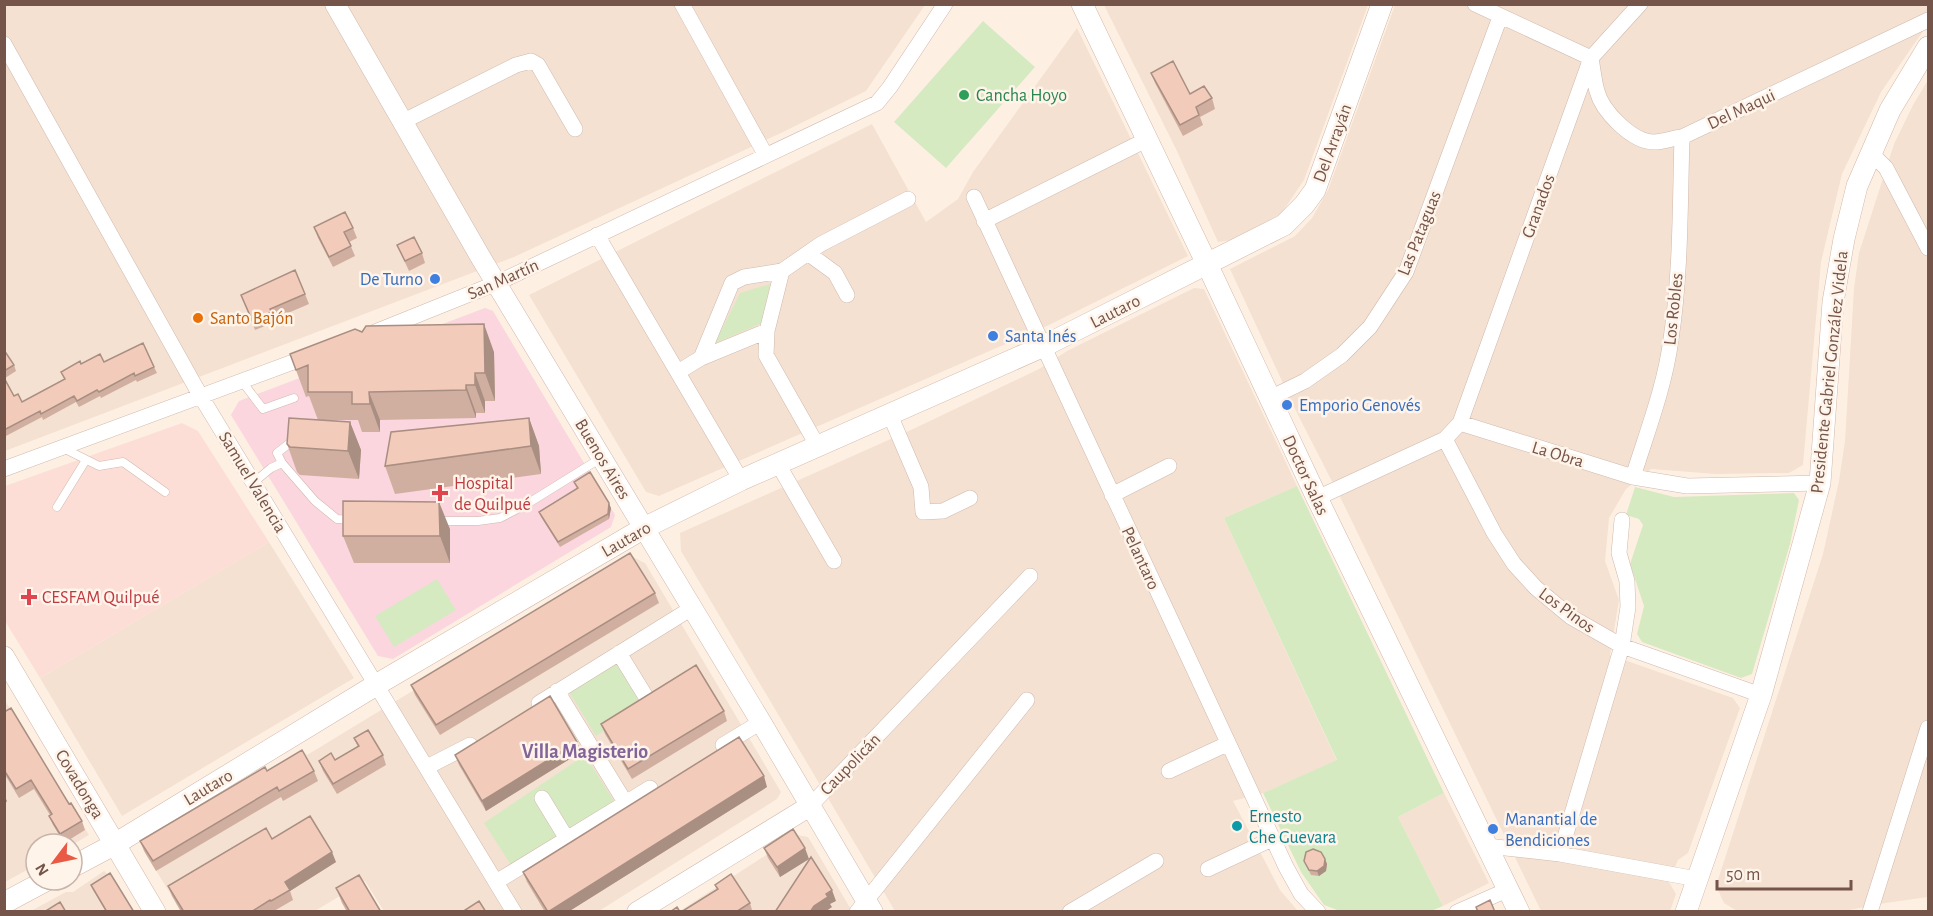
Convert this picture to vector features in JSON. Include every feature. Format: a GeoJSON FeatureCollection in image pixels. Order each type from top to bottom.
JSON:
{"type":"FeatureCollection","features":[{"type":"Feature","properties":{"kind":"main road","name":"Doctor Salas"},"geometry":{"type":"LineString","coordinates":[[1082,4],[1317,498],[1519,912]]}},
{"type":"Feature","properties":{"kind":"main road","name":"Del Arrayán"},"geometry":{"type":"LineString","coordinates":[[1207,264],[1284,225],[1315,190],[1382,4]]}},
{"type":"Feature","properties":{"kind":"main road","name":"Presidente Gabriel González Videla"},"geometry":{"type":"LineString","coordinates":[[1693,908],[1697,879],[1761,695],[1820,483],[1833,302],[1844,238],[1855,196],[1890,110],[1929,47]]}},
{"type":"Feature","properties":{"kind":"main road","name":"Lautaro"},"geometry":{"type":"LineString","coordinates":[[84,861],[376,685],[644,528],[817,445],[1044,346],[1207,264]]}},
{"type":"Feature","properties":{"kind":"main road","name":"Covadonga"},"geometry":{"type":"LineString","coordinates":[[7,665],[155,912]]}},
{"type":"Feature","properties":{"kind":"main road"},"geometry":{"type":"LineString","coordinates":[[4,903],[25,892]]}},
{"type":"Feature","properties":{"kind":"street","name":"Buenos Aires"},"geometry":{"type":"LineString","coordinates":[[335,4],[497,283],[761,722],[865,908]]}},
{"type":"Feature","properties":{"kind":"street"},"geometry":{"type":"LineString","coordinates":[[682,4],[765,154]]}},
{"type":"Feature","properties":{"kind":"street","name":"San Martín"},"geometry":{"type":"LineString","coordinates":[[367,338],[497,283],[876,103],[890,87],[945,4]]}},
{"type":"Feature","properties":{"kind":"street"},"geometry":{"type":"LineString","coordinates":[[1476,4],[1591,58]]}},
{"type":"Feature","properties":{"kind":"street","name":"Granados"},"geometry":{"type":"LineString","coordinates":[[1460,423],[1591,58],[1640,4]]}},
{"type":"Feature","properties":{"kind":"street","name":"Las Pataguas"},"geometry":{"type":"LineString","coordinates":[[1270,398],[1305,381],[1342,355],[1370,327],[1406,272],[1500,17]]}},
{"type":"Feature","properties":{"kind":"street","name":"Del Maqui"},"geometry":{"type":"LineString","coordinates":[[1591,58],[1597,91],[1602,104],[1620,126],[1652,142],[1682,137],[1929,20]]}},
{"type":"Feature","properties":{"kind":"street","name":"Samuel Valencia"},"geometry":{"type":"LineString","coordinates":[[4,44],[200,395],[514,912]]}},
{"type":"Feature","properties":{"kind":"street"},"geometry":{"type":"LineString","coordinates":[[402,122],[516,65],[531,61],[538,65],[575,129]]}},
{"type":"Feature","properties":{"kind":"street","name":"Los Robles"},"geometry":{"type":"LineString","coordinates":[[1633,477],[1662,380],[1671,340],[1682,137]]}},
{"type":"Feature","properties":{"kind":"street"},"geometry":{"type":"LineString","coordinates":[[984,220],[1148,139]]}},
{"type":"Feature","properties":{"kind":"street"},"geometry":{"type":"LineString","coordinates":[[1871,153],[1887,168],[1929,248]]}},
{"type":"Feature","properties":{"kind":"street","name":"Pelantaro"},"geometry":{"type":"LineString","coordinates":[[974,197],[1272,839],[1301,894],[1318,912]]}},
{"type":"Feature","properties":{"kind":"street"},"geometry":{"type":"LineString","coordinates":[[701,358],[732,283],[744,277],[782,271],[820,244],[908,199]]}},
{"type":"Feature","properties":{"kind":"street"},"geometry":{"type":"LineString","coordinates":[[597,235],[741,480]]}},
{"type":"Feature","properties":{"kind":"street"},"geometry":{"type":"LineString","coordinates":[[809,254],[835,273],[846,295]]}},
{"type":"Feature","properties":{"kind":"street"},"geometry":{"type":"LineString","coordinates":[[782,271],[767,331],[766,355],[817,445]]}},
{"type":"Feature","properties":{"kind":"street"},"geometry":{"type":"LineString","coordinates":[[678,372],[701,358],[767,331]]}},
{"type":"Feature","properties":{"kind":"street"},"geometry":{"type":"LineString","coordinates":[[4,469],[329,349]]}},
{"type":"Feature","properties":{"kind":"street"},"geometry":{"type":"LineString","coordinates":[[890,415],[921,487],[924,512],[943,511],[970,498]]}},
{"type":"Feature","properties":{"kind":"street"},"geometry":{"type":"LineString","coordinates":[[1317,498],[1445,439],[1460,423]]}},
{"type":"Feature","properties":{"kind":"street","name":"La Obra"},"geometry":{"type":"LineString","coordinates":[[1460,423],[1633,477],[1687,486],[1820,483]]}},
{"type":"Feature","properties":{"kind":"street","name":"Los Pinos"},"geometry":{"type":"LineString","coordinates":[[1445,439],[1494,533],[1514,564],[1536,588],[1571,617],[1622,646],[1761,695]]}},
{"type":"Feature","properties":{"kind":"street"},"geometry":{"type":"LineString","coordinates":[[778,464],[834,561]]}},
{"type":"Feature","properties":{"kind":"street"},"geometry":{"type":"LineString","coordinates":[[1112,495],[1169,466]]}},
{"type":"Feature","properties":{"kind":"street"},"geometry":{"type":"LineString","coordinates":[[1560,854],[1622,646],[1628,607],[1627,581],[1619,553],[1622,520]]}},
{"type":"Feature","properties":{"kind":"street","name":"Caupolicán"},"geometry":{"type":"LineString","coordinates":[[637,912],[810,806],[1030,576]]}},
{"type":"Feature","properties":{"kind":"street"},"geometry":{"type":"LineString","coordinates":[[538,703],[692,608]]}},
{"type":"Feature","properties":{"kind":"street"},"geometry":{"type":"LineString","coordinates":[[619,653],[646,697]]}},
{"type":"Feature","properties":{"kind":"street"},"geometry":{"type":"LineString","coordinates":[[557,692],[625,802]]}},
{"type":"Feature","properties":{"kind":"street"},"geometry":{"type":"LineString","coordinates":[[865,908],[1027,700]]}},
{"type":"Feature","properties":{"kind":"street"},"geometry":{"type":"LineString","coordinates":[[723,745],[761,722]]}},
{"type":"Feature","properties":{"kind":"street"},"geometry":{"type":"LineString","coordinates":[[1870,912],[1929,728]]}},
{"type":"Feature","properties":{"kind":"street"},"geometry":{"type":"LineString","coordinates":[[1169,771],[1227,744]]}},
{"type":"Feature","properties":{"kind":"street"},"geometry":{"type":"LineString","coordinates":[[427,767],[470,745]]}},
{"type":"Feature","properties":{"kind":"street"},"geometry":{"type":"LineString","coordinates":[[496,882],[650,788]]}},
{"type":"Feature","properties":{"kind":"street"},"geometry":{"type":"LineString","coordinates":[[542,798],[567,839]]}},
{"type":"Feature","properties":{"kind":"street"},"geometry":{"type":"LineString","coordinates":[[1208,869],[1272,839]]}},
{"type":"Feature","properties":{"kind":"street"},"geometry":{"type":"LineString","coordinates":[[1487,846],[1560,854],[1697,879]]}},
{"type":"Feature","properties":{"kind":"street"},"geometry":{"type":"LineString","coordinates":[[1070,912],[1156,861]]}},
{"type":"Feature","properties":{"kind":"street"},"geometry":{"type":"LineString","coordinates":[[1457,912],[1508,890]]}},
{"type":"Feature","properties":{"kind":"lane"},"geometry":{"type":"LineString","coordinates":[[241,380],[263,409],[294,398]]}},
{"type":"Feature","properties":{"kind":"lane"},"geometry":{"type":"LineString","coordinates":[[304,431],[277,453],[282,463],[315,501],[337,519],[357,520]]}},
{"type":"Feature","properties":{"kind":"lane"},"geometry":{"type":"LineString","coordinates":[[62,448],[99,466],[123,462],[165,492]]}},
{"type":"Feature","properties":{"kind":"lane"},"geometry":{"type":"LineString","coordinates":[[432,521],[478,521],[500,518],[602,458]]}},
{"type":"Feature","properties":{"kind":"lane"},"geometry":{"type":"LineString","coordinates":[[57,507],[86,460]]}},
{"type":"Feature","properties":{"kind":"lane"},"geometry":{"type":"LineString","coordinates":[[253,483],[271,468],[282,463]]}},
{"type":"Feature","properties":{"kind":"shaded area"},"geometry":{"type":"Polygon","coordinates":[[[5,5],[925,5],[866,91],[781,133],[514,257],[5,451],[5,5]]]}},
{"type":"Feature","properties":{"kind":"shaded area"},"geometry":{"type":"Polygon","coordinates":[[[1104,5],[1368,5],[1304,180],[1281,214],[1232,240],[1218,242],[1176,149],[1104,5]]]}},
{"type":"Feature","properties":{"kind":"shaded area"},"geometry":{"type":"Polygon","coordinates":[[[1395,5],[1928,5],[1928,24],[1881,92],[1842,174],[1821,262],[1803,465],[1789,473],[1716,474],[1651,469],[1626,489],[1609,518],[1605,561],[1619,600],[1610,655],[1733,698],[1740,708],[1688,853],[1678,860],[1669,882],[1676,894],[1670,911],[1541,911],[1295,409],[1230,269],[1295,236],[1312,218],[1328,190],[1395,5]]]}},
{"type":"Feature","properties":{"kind":"shaded area"},"geometry":{"type":"Polygon","coordinates":[[[1077,28],[1188,256],[1049,325],[659,496],[646,492],[529,295],[872,124],[926,222],[958,199],[973,172],[1077,28]]]}},
{"type":"Feature","properties":{"kind":"shaded area"},"geometry":{"type":"Polygon","coordinates":[[[1928,80],[1928,897],[1844,911],[1737,911],[1724,903],[1716,886],[1823,554],[1845,441],[1854,288],[1859,253],[1894,144],[1928,80]]]}},
{"type":"Feature","properties":{"kind":"shaded area"},"geometry":{"type":"Polygon","coordinates":[[[1194,288],[1204,289],[1297,486],[1224,518],[1337,761],[1263,793],[1233,801],[1280,890],[1298,911],[895,911],[681,551],[680,533],[913,429],[1039,369],[1067,351],[1194,288]]]}},
{"type":"Feature","properties":{"kind":"shaded area","name":"Hospital de Quilpué"},"geometry":{"type":"Polygon","coordinates":[[[485,308],[493,311],[615,515],[611,527],[393,659],[378,656],[231,415],[239,401],[485,308]]]}},
{"type":"Feature","properties":{"kind":"shaded area"},"geometry":{"type":"Polygon","coordinates":[[[182,423],[198,431],[269,542],[40,678],[5,621],[5,486],[182,423]]]}},
{"type":"Feature","properties":{"kind":"shaded area"},"geometry":{"type":"Polygon","coordinates":[[[269,542],[354,678],[122,816],[40,678],[269,542]]]}},
{"type":"Feature","properties":{"kind":"shaded area"},"geometry":{"type":"Polygon","coordinates":[[[633,557],[645,563],[781,792],[777,799],[599,911],[384,911],[365,881],[315,911],[181,911],[144,851],[146,844],[303,750],[307,755],[633,557]]]}},
{"type":"Feature","properties":{"kind":"shaded area"},"geometry":{"type":"Polygon","coordinates":[[[4,699],[89,835],[84,838],[84,832],[24,832],[24,872],[5,882],[4,699]]]}},
{"type":"Feature","properties":{"kind":"shaded area"},"geometry":{"type":"Polygon","coordinates":[[[1444,793],[1489,883],[1443,906],[1398,817],[1444,793]]]}},
{"type":"Feature","properties":{"kind":"shaded area"},"geometry":{"type":"Polygon","coordinates":[[[797,835],[808,837],[852,911],[678,912],[797,835]]]}},
{"type":"Feature","properties":{"kind":"shaded area"},"geometry":{"type":"Polygon","coordinates":[[[104,871],[112,878],[133,912],[29,912],[66,892],[84,892],[84,885],[104,871]]]}},
{"type":"Feature","properties":{"kind":"green space","name":"Cancha Hoyo"},"geometry":{"type":"Polygon","coordinates":[[[983,21],[1035,67],[946,168],[894,122],[983,21]]]}},
{"type":"Feature","properties":{"kind":"green space"},"geometry":{"type":"Polygon","coordinates":[[[770,284],[762,323],[715,343],[740,293],[770,284]]]}},
{"type":"Feature","properties":{"kind":"green space"},"geometry":{"type":"Polygon","coordinates":[[[1297,486],[1444,793],[1398,817],[1443,906],[1431,911],[1340,911],[1324,905],[1301,872],[1263,793],[1337,760],[1224,518],[1297,486]]]}},
{"type":"Feature","properties":{"kind":"green space"},"geometry":{"type":"Polygon","coordinates":[[[1635,487],[1674,497],[1794,493],[1799,500],[1790,544],[1752,674],[1741,678],[1642,642],[1637,634],[1644,606],[1630,564],[1643,525],[1639,519],[1626,515],[1635,487]]]}},
{"type":"Feature","properties":{"kind":"green space"},"geometry":{"type":"Polygon","coordinates":[[[437,579],[456,610],[394,647],[375,616],[437,579]]]}},
{"type":"Feature","properties":{"kind":"green space"},"geometry":{"type":"Polygon","coordinates":[[[618,661],[646,704],[596,736],[569,692],[618,661]]]}},
{"type":"Feature","properties":{"kind":"green space"},"geometry":{"type":"Polygon","coordinates":[[[585,755],[614,801],[511,865],[484,823],[585,755]]]}},
{"type":"Feature","properties":{"kind":"building"},"geometry":{"type":"Polygon","coordinates":[[[1173,61],[1190,94],[1204,86],[1212,98],[1196,107],[1199,115],[1180,125],[1151,73],[1173,61]]]}},
{"type":"Feature","properties":{"kind":"building"},"geometry":{"type":"Polygon","coordinates":[[[345,212],[353,228],[344,232],[351,246],[329,257],[314,227],[345,212]]]}},
{"type":"Feature","properties":{"kind":"building"},"geometry":{"type":"Polygon","coordinates":[[[414,237],[422,253],[405,261],[397,245],[414,237]]]}},
{"type":"Feature","properties":{"kind":"building"},"geometry":{"type":"Polygon","coordinates":[[[295,270],[305,294],[270,309],[272,312],[252,320],[241,295],[295,270]]]}},
{"type":"Feature","properties":{"kind":"building"},"geometry":{"type":"Polygon","coordinates":[[[484,324],[485,373],[475,373],[475,385],[466,385],[466,390],[369,392],[370,404],[352,404],[352,392],[308,392],[308,365],[296,370],[290,354],[355,329],[362,332],[366,326],[484,324]]]}},
{"type":"Feature","properties":{"kind":"building"},"geometry":{"type":"Polygon","coordinates":[[[143,343],[154,367],[135,376],[134,373],[77,401],[74,396],[4,430],[4,378],[14,396],[18,394],[22,402],[65,379],[61,372],[80,361],[81,364],[100,354],[104,362],[143,343]]]}},
{"type":"Feature","properties":{"kind":"building"},"geometry":{"type":"Polygon","coordinates":[[[4,350],[14,365],[4,371],[4,350]]]}},
{"type":"Feature","properties":{"kind":"building"},"geometry":{"type":"Polygon","coordinates":[[[289,418],[350,422],[348,451],[290,447],[287,444],[289,418]]]}},
{"type":"Feature","properties":{"kind":"building"},"geometry":{"type":"Polygon","coordinates":[[[529,418],[531,446],[385,466],[391,432],[529,418]]]}},
{"type":"Feature","properties":{"kind":"building"},"geometry":{"type":"Polygon","coordinates":[[[590,472],[609,503],[608,514],[558,542],[539,512],[578,488],[574,482],[590,472]]]}},
{"type":"Feature","properties":{"kind":"building"},"geometry":{"type":"Polygon","coordinates":[[[343,501],[439,502],[440,536],[343,536],[343,501]]]}},
{"type":"Feature","properties":{"kind":"building"},"geometry":{"type":"Polygon","coordinates":[[[630,553],[655,593],[436,725],[411,685],[630,553]]]}},
{"type":"Feature","properties":{"kind":"building"},"geometry":{"type":"Polygon","coordinates":[[[696,665],[724,711],[628,769],[601,724],[696,665]]]}},
{"type":"Feature","properties":{"kind":"building"},"geometry":{"type":"Polygon","coordinates":[[[550,696],[577,742],[482,801],[455,755],[550,696]]]}},
{"type":"Feature","properties":{"kind":"building"},"geometry":{"type":"Polygon","coordinates":[[[11,708],[69,804],[71,803],[82,821],[63,832],[59,832],[49,816],[52,814],[31,780],[16,789],[4,770],[4,712],[11,708]]]}},
{"type":"Feature","properties":{"kind":"building"},"geometry":{"type":"Polygon","coordinates":[[[368,730],[383,755],[333,784],[319,761],[331,753],[335,760],[359,746],[354,738],[368,730]]]}},
{"type":"Feature","properties":{"kind":"building"},"geometry":{"type":"Polygon","coordinates":[[[739,737],[764,776],[548,912],[523,872],[739,737]]]}},
{"type":"Feature","properties":{"kind":"building"},"geometry":{"type":"Polygon","coordinates":[[[302,750],[314,771],[279,791],[277,787],[153,861],[140,841],[265,767],[267,771],[302,750]]]}},
{"type":"Feature","properties":{"kind":"building"},"geometry":{"type":"Polygon","coordinates":[[[310,816],[332,852],[285,882],[290,890],[251,912],[184,912],[168,886],[266,828],[272,839],[310,816]]]}},
{"type":"Feature","properties":{"kind":"building"},"geometry":{"type":"Polygon","coordinates":[[[793,829],[805,848],[777,867],[764,848],[793,829]]]}},
{"type":"Feature","properties":{"kind":"building"},"geometry":{"type":"Polygon","coordinates":[[[1313,849],[1321,852],[1325,859],[1324,866],[1317,871],[1309,870],[1304,861],[1306,852],[1313,849]]]}},
{"type":"Feature","properties":{"kind":"building"},"geometry":{"type":"Polygon","coordinates":[[[811,857],[832,890],[826,894],[828,897],[814,906],[810,912],[775,912],[811,857]]]}},
{"type":"Feature","properties":{"kind":"building"},"geometry":{"type":"Polygon","coordinates":[[[110,873],[134,912],[107,912],[91,885],[110,873]]]}},
{"type":"Feature","properties":{"kind":"building"},"geometry":{"type":"Polygon","coordinates":[[[731,874],[750,903],[736,912],[681,912],[718,889],[715,885],[731,874]]]}},
{"type":"Feature","properties":{"kind":"building"},"geometry":{"type":"Polygon","coordinates":[[[359,875],[381,912],[350,912],[336,888],[359,875]]]}},
{"type":"Feature","properties":{"kind":"building"},"geometry":{"type":"Polygon","coordinates":[[[1490,900],[1495,912],[1478,912],[1476,907],[1490,900]]]}},
{"type":"Feature","properties":{"kind":"building"},"geometry":{"type":"Polygon","coordinates":[[[479,901],[486,912],[462,912],[479,901]]]}},
{"type":"Feature","properties":{"kind":"building"},"geometry":{"type":"Polygon","coordinates":[[[60,902],[66,912],[44,912],[60,902]]]}},
{"type":"Feature","properties":{"kind":"building"},"geometry":{"type":"Polygon","coordinates":[[[677,907],[680,912],[670,912],[677,907]]]}},
{"type":"Feature","properties":{"kind":"place","name":"Cancha Hoyo"},"geometry":{"type":"Point","coordinates":[964,95]}},
{"type":"Feature","properties":{"kind":"place","name":"De Turno"},"geometry":{"type":"Point","coordinates":[435,279]}},
{"type":"Feature","properties":{"kind":"place","name":"Santo Bajón"},"geometry":{"type":"Point","coordinates":[198,318]}},
{"type":"Feature","properties":{"kind":"place","name":"Santa Inés"},"geometry":{"type":"Point","coordinates":[993,336]}},
{"type":"Feature","properties":{"kind":"place","name":"Emporio Genovés"},"geometry":{"type":"Point","coordinates":[1287,405]}},
{"type":"Feature","properties":{"kind":"place","name":"Hospital de Quilpué"},"geometry":{"type":"Point","coordinates":[440,493]}},
{"type":"Feature","properties":{"kind":"place","name":"CESFAM Quilpué"},"geometry":{"type":"Point","coordinates":[29,597]}},
{"type":"Feature","properties":{"kind":"place","name":"Ernesto Che Guevara"},"geometry":{"type":"Point","coordinates":[1237,826]}},
{"type":"Feature","properties":{"kind":"place","name":"Manantial de Bendiciones"},"geometry":{"type":"Point","coordinates":[1493,829]}},
{"type":"Feature","properties":{"kind":"district","name":"Villa Magisterio"},"geometry":{"type":"Point","coordinates":[585,751]}}]}
